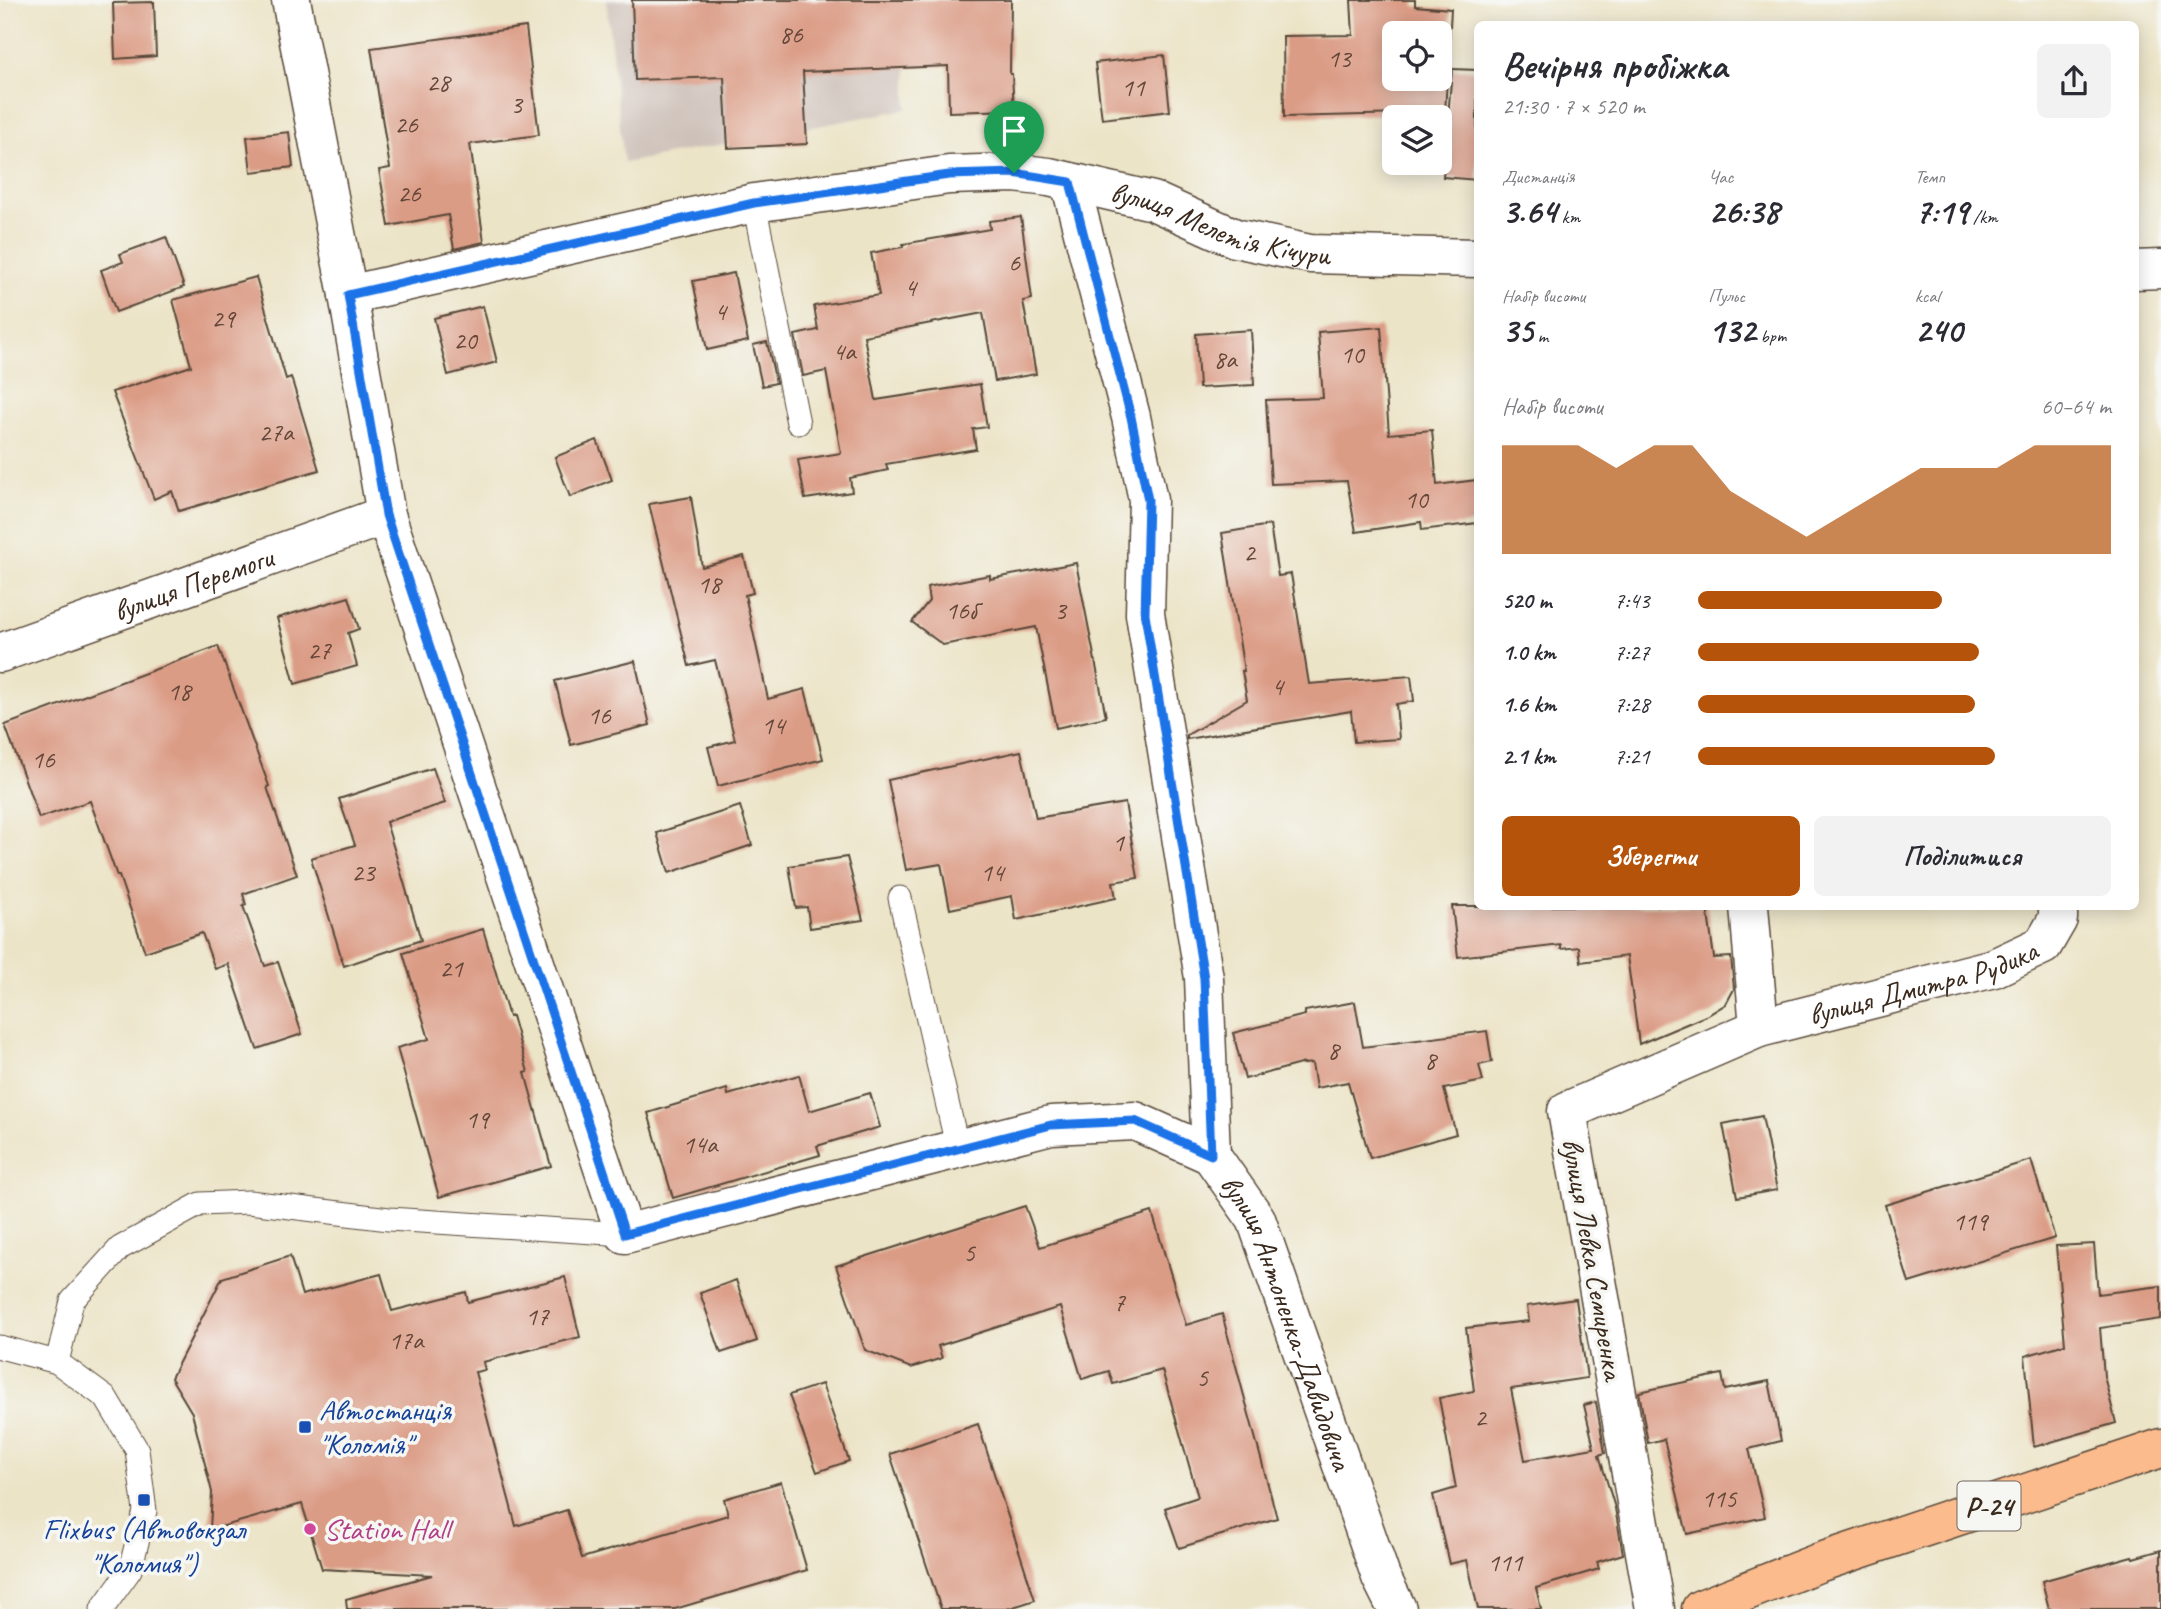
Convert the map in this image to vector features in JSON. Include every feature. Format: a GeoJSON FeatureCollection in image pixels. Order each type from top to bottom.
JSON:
{"type":"FeatureCollection","features":[{"type":"Feature","properties":{"kind":"main road","name":"Р-24"},"geometry":{"type":"LineString","coordinates":[[1701,1609],[1818,1563],[2161,1448]]}},
{"type":"Feature","properties":{"kind":"main road","name":"Р-24"},"geometry":{"type":"LineString","coordinates":[[1761,1609],[1818,1563]]}},
{"type":"Feature","properties":{"kind":"street"},"geometry":{"type":"LineString","coordinates":[[291,0],[348,295],[386,515],[625,1234]]}},
{"type":"Feature","properties":{"kind":"street","name":"вулиця Мелетія Кічури"},"geometry":{"type":"LineString","coordinates":[[348,295],[754,203],[949,175],[1014,173],[1070,182],[1153,201],[1235,238],[1310,254],[1474,258]]}},
{"type":"Feature","properties":{"kind":"street"},"geometry":{"type":"LineString","coordinates":[[1070,182],[1131,417],[1148,500],[1145,614],[1204,978],[1211,1155]]}},
{"type":"Feature","properties":{"kind":"street"},"geometry":{"type":"LineString","coordinates":[[2139,270],[2161,268]]}},
{"type":"Feature","properties":{"kind":"street","name":"вулиця Перемоги"},"geometry":{"type":"LineString","coordinates":[[0,653],[386,515]]}},
{"type":"Feature","properties":{"kind":"street"},"geometry":{"type":"LineString","coordinates":[[1749,910],[1759,1028]]}},
{"type":"Feature","properties":{"kind":"street","name":"вулиця Дмитра Рудика"},"geometry":{"type":"LineString","coordinates":[[1759,1028],[1994,968],[2043,945],[2057,919],[2058,910]]}},
{"type":"Feature","properties":{"kind":"street","name":"вулиця Левка Семиренка"},"geometry":{"type":"LineString","coordinates":[[1655,1609],[1567,1111],[1759,1028]]}},
{"type":"Feature","properties":{"kind":"street","name":"вулиця Антоненка-Давидовича"},"geometry":{"type":"LineString","coordinates":[[625,1234],[1051,1125],[1135,1121],[1211,1155],[1256,1219],[1381,1577],[1397,1609]]}},
{"type":"Feature","properties":{"kind":"lane"},"geometry":{"type":"LineString","coordinates":[[754,203],[798,423]]}},
{"type":"Feature","properties":{"kind":"lane"},"geometry":{"type":"LineString","coordinates":[[901,898],[958,1150]]}},
{"type":"Feature","properties":{"kind":"lane"},"geometry":{"type":"LineString","coordinates":[[57,1362],[72,1301],[104,1265],[120,1248],[200,1203],[249,1202],[389,1219],[625,1234]]}},
{"type":"Feature","properties":{"kind":"lane"},"geometry":{"type":"LineString","coordinates":[[0,1347],[57,1362],[106,1398],[137,1450],[145,1511],[130,1570],[102,1609]]}},
{"type":"Feature","properties":{"kind":"shaded area"},"geometry":{"type":"Polygon","coordinates":[[[606,0],[906,0],[907,109],[624,163],[606,0]]]}},
{"type":"Feature","properties":{"kind":"building"},"geometry":{"type":"Polygon","coordinates":[[[632,0],[1011,0],[1010,74],[1014,110],[949,112],[948,66],[803,72],[807,144],[728,148],[724,77],[635,80],[632,0]]]}},
{"type":"Feature","properties":{"kind":"building"},"geometry":{"type":"Polygon","coordinates":[[[1351,0],[1415,0],[1415,6],[1451,9],[1450,21],[1382,21],[1382,91],[1446,91],[1445,105],[1382,105],[1382,115],[1284,117],[1283,36],[1353,35],[1351,0]]]}},
{"type":"Feature","properties":{"kind":"building"},"geometry":{"type":"Polygon","coordinates":[[[154,2],[156,56],[115,59],[113,3],[154,2]]]}},
{"type":"Feature","properties":{"kind":"building"},"geometry":{"type":"Polygon","coordinates":[[[526,27],[539,135],[470,144],[484,242],[454,249],[448,215],[389,226],[379,170],[390,168],[371,48],[526,27]]]}},
{"type":"Feature","properties":{"kind":"building"},"geometry":{"type":"Polygon","coordinates":[[[1164,55],[1170,111],[1102,119],[1095,63],[1164,55]]]}},
{"type":"Feature","properties":{"kind":"building"},"geometry":{"type":"Polygon","coordinates":[[[1452,69],[1474,70],[1474,180],[1443,177],[1452,175],[1452,105],[1449,105],[1452,69]]]}},
{"type":"Feature","properties":{"kind":"building"},"geometry":{"type":"Polygon","coordinates":[[[289,132],[293,167],[251,172],[247,137],[289,132]]]}},
{"type":"Feature","properties":{"kind":"building"},"geometry":{"type":"Polygon","coordinates":[[[1021,217],[1032,299],[1023,301],[1036,374],[995,381],[983,313],[864,336],[876,400],[980,384],[987,427],[973,429],[976,449],[886,464],[888,470],[850,478],[852,492],[805,499],[798,460],[841,453],[826,371],[803,376],[795,335],[818,330],[814,306],[879,295],[871,253],[903,247],[903,244],[990,229],[989,221],[1021,217]]]}},
{"type":"Feature","properties":{"kind":"building"},"geometry":{"type":"Polygon","coordinates":[[[166,237],[184,287],[116,312],[101,270],[123,262],[120,254],[166,237]]]}},
{"type":"Feature","properties":{"kind":"building"},"geometry":{"type":"Polygon","coordinates":[[[734,273],[748,341],[707,350],[693,281],[734,273]]]}},
{"type":"Feature","properties":{"kind":"building"},"geometry":{"type":"Polygon","coordinates":[[[256,277],[286,379],[291,377],[319,470],[179,511],[172,491],[154,499],[112,392],[191,366],[173,300],[256,277]]]}},
{"type":"Feature","properties":{"kind":"building"},"geometry":{"type":"Polygon","coordinates":[[[483,306],[497,362],[448,375],[434,318],[483,306]]]}},
{"type":"Feature","properties":{"kind":"building"},"geometry":{"type":"Polygon","coordinates":[[[1381,327],[1389,434],[1432,430],[1437,485],[1474,480],[1474,523],[1422,530],[1421,522],[1356,532],[1347,481],[1271,484],[1266,400],[1323,398],[1318,332],[1381,327]]]}},
{"type":"Feature","properties":{"kind":"building"},"geometry":{"type":"Polygon","coordinates":[[[1251,330],[1254,385],[1199,388],[1196,334],[1251,330]]]}},
{"type":"Feature","properties":{"kind":"building"},"geometry":{"type":"Polygon","coordinates":[[[767,342],[776,383],[762,386],[753,345],[767,342]]]}},
{"type":"Feature","properties":{"kind":"building"},"geometry":{"type":"Polygon","coordinates":[[[597,440],[612,480],[570,497],[555,457],[597,440]]]}},
{"type":"Feature","properties":{"kind":"building"},"geometry":{"type":"Polygon","coordinates":[[[691,497],[702,567],[744,556],[753,593],[745,595],[768,699],[805,689],[823,759],[718,786],[708,747],[735,740],[715,660],[689,666],[649,504],[691,497]]]}},
{"type":"Feature","properties":{"kind":"building"},"geometry":{"type":"Polygon","coordinates":[[[1270,525],[1278,576],[1291,574],[1309,684],[1411,676],[1414,701],[1396,704],[1399,739],[1354,742],[1351,711],[1187,739],[1187,735],[1247,700],[1222,533],[1270,525]]]}},
{"type":"Feature","properties":{"kind":"building"},"geometry":{"type":"Polygon","coordinates":[[[1076,563],[1106,717],[1056,728],[1036,627],[943,645],[912,622],[929,601],[927,587],[990,575],[990,579],[1076,563]]]}},
{"type":"Feature","properties":{"kind":"building"},"geometry":{"type":"Polygon","coordinates":[[[349,597],[359,629],[348,633],[357,666],[295,684],[277,618],[349,597]]]}},
{"type":"Feature","properties":{"kind":"building"},"geometry":{"type":"Polygon","coordinates":[[[218,646],[269,786],[267,787],[297,875],[243,894],[246,905],[243,906],[265,966],[278,962],[302,1034],[257,1049],[228,964],[215,969],[202,933],[145,952],[90,801],[39,818],[5,725],[218,646]]]}},
{"type":"Feature","properties":{"kind":"building"},"geometry":{"type":"Polygon","coordinates":[[[635,661],[650,725],[571,745],[555,681],[635,661]]]}},
{"type":"Feature","properties":{"kind":"building"},"geometry":{"type":"Polygon","coordinates":[[[1021,751],[1036,818],[1125,803],[1138,878],[1113,882],[1116,898],[1016,920],[1012,896],[950,909],[941,864],[906,870],[888,780],[1021,751]]]}},
{"type":"Feature","properties":{"kind":"building"},"geometry":{"type":"Polygon","coordinates":[[[433,768],[445,803],[386,822],[421,940],[344,966],[311,858],[355,845],[339,799],[433,768]]]}},
{"type":"Feature","properties":{"kind":"building"},"geometry":{"type":"Polygon","coordinates":[[[740,806],[752,845],[669,873],[657,833],[740,806]]]}},
{"type":"Feature","properties":{"kind":"building"},"geometry":{"type":"Polygon","coordinates":[[[847,857],[863,920],[810,928],[807,907],[796,908],[789,866],[847,857]]]}},
{"type":"Feature","properties":{"kind":"building"},"geometry":{"type":"Polygon","coordinates":[[[1452,906],[1474,906],[1474,910],[1708,910],[1714,958],[1731,957],[1734,989],[1726,1004],[1708,1015],[1639,1044],[1627,956],[1581,962],[1579,947],[1561,949],[1561,945],[1458,957],[1452,906]]]}},
{"type":"Feature","properties":{"kind":"building"},"geometry":{"type":"Polygon","coordinates":[[[483,929],[509,1017],[512,1016],[551,1166],[439,1197],[397,1048],[429,1039],[403,953],[483,929]]]}},
{"type":"Feature","properties":{"kind":"building"},"geometry":{"type":"Polygon","coordinates":[[[1355,1002],[1363,1047],[1487,1031],[1492,1062],[1479,1065],[1483,1081],[1444,1089],[1456,1134],[1370,1158],[1348,1082],[1316,1088],[1312,1063],[1245,1079],[1233,1033],[1305,1015],[1305,1011],[1355,1002]]]}},
{"type":"Feature","properties":{"kind":"building"},"geometry":{"type":"Polygon","coordinates":[[[799,1075],[809,1111],[870,1093],[880,1127],[817,1146],[820,1155],[673,1198],[648,1113],[727,1089],[728,1095],[799,1075]]]}},
{"type":"Feature","properties":{"kind":"building"},"geometry":{"type":"Polygon","coordinates":[[[1762,1116],[1777,1190],[1737,1197],[1723,1124],[1762,1116]]]}},
{"type":"Feature","properties":{"kind":"building"},"geometry":{"type":"Polygon","coordinates":[[[2031,1160],[2055,1238],[1909,1283],[1885,1205],[2031,1160]]]}},
{"type":"Feature","properties":{"kind":"building"},"geometry":{"type":"Polygon","coordinates":[[[1025,1206],[1040,1247],[1152,1212],[1186,1325],[1222,1314],[1277,1518],[1179,1548],[1165,1508],[1198,1497],[1162,1370],[1113,1384],[1109,1371],[1082,1379],[1060,1307],[938,1346],[942,1358],[911,1368],[865,1350],[836,1266],[1025,1206]]]}},
{"type":"Feature","properties":{"kind":"building"},"geometry":{"type":"Polygon","coordinates":[[[2094,1244],[2098,1294],[2161,1286],[2161,1319],[2100,1328],[2104,1376],[2116,1423],[2034,1447],[2025,1356],[2065,1344],[2056,1246],[2094,1244]]]}},
{"type":"Feature","properties":{"kind":"building"},"geometry":{"type":"Polygon","coordinates":[[[290,1256],[302,1295],[381,1274],[392,1311],[466,1292],[468,1302],[565,1277],[580,1337],[483,1362],[485,1370],[475,1372],[516,1526],[567,1510],[582,1558],[728,1515],[724,1499],[781,1482],[807,1570],[675,1609],[347,1609],[346,1599],[432,1575],[322,1569],[302,1504],[210,1530],[212,1492],[192,1413],[171,1378],[222,1278],[290,1256]]]}},
{"type":"Feature","properties":{"kind":"building"},"geometry":{"type":"Polygon","coordinates":[[[736,1280],[757,1341],[721,1353],[700,1293],[736,1280]]]}},
{"type":"Feature","properties":{"kind":"building"},"geometry":{"type":"Polygon","coordinates":[[[1576,1299],[1587,1378],[1511,1389],[1525,1460],[1594,1448],[1584,1405],[1596,1402],[1605,1453],[1599,1455],[1615,1508],[1623,1554],[1597,1562],[1599,1569],[1536,1588],[1541,1609],[1478,1609],[1467,1560],[1449,1564],[1433,1495],[1456,1488],[1439,1398],[1474,1391],[1466,1328],[1529,1321],[1527,1306],[1576,1299]]]}},
{"type":"Feature","properties":{"kind":"building"},"geometry":{"type":"Polygon","coordinates":[[[1722,1374],[1725,1390],[1769,1381],[1781,1441],[1749,1449],[1765,1517],[1687,1534],[1664,1439],[1648,1443],[1639,1392],[1722,1374]]]}},
{"type":"Feature","properties":{"kind":"building"},"geometry":{"type":"Polygon","coordinates":[[[822,1384],[849,1461],[817,1472],[789,1395],[822,1384]]]}},
{"type":"Feature","properties":{"kind":"building"},"geometry":{"type":"Polygon","coordinates":[[[978,1424],[1035,1600],[1007,1609],[941,1609],[890,1454],[978,1424]]]}},
{"type":"Feature","properties":{"kind":"building"},"geometry":{"type":"Polygon","coordinates":[[[2161,1550],[2161,1609],[2049,1609],[2042,1581],[2161,1550]]]}},
{"type":"Feature","properties":{"kind":"place","name":"Автостанція \"Коломія\""},"geometry":{"type":"Point","coordinates":[305,1427]}},
{"type":"Feature","properties":{"kind":"place","name":"Flixbus (Автовокзал \"Коломия\")"},"geometry":{"type":"Point","coordinates":[144,1500]}},
{"type":"Feature","properties":{"kind":"place","name":"Station Hall"},"geometry":{"type":"Point","coordinates":[310,1529]}},
{"type":"Feature","properties":{"kind":"route"},"geometry":{"type":"LineString","coordinates":[[1014,173],[1070,182],[1131,417],[1148,500],[1145,614],[1204,978],[1211,1155],[1135,1121],[1051,1125],[625,1234],[386,515],[348,295],[754,203],[949,175],[1014,173]]}}]}
